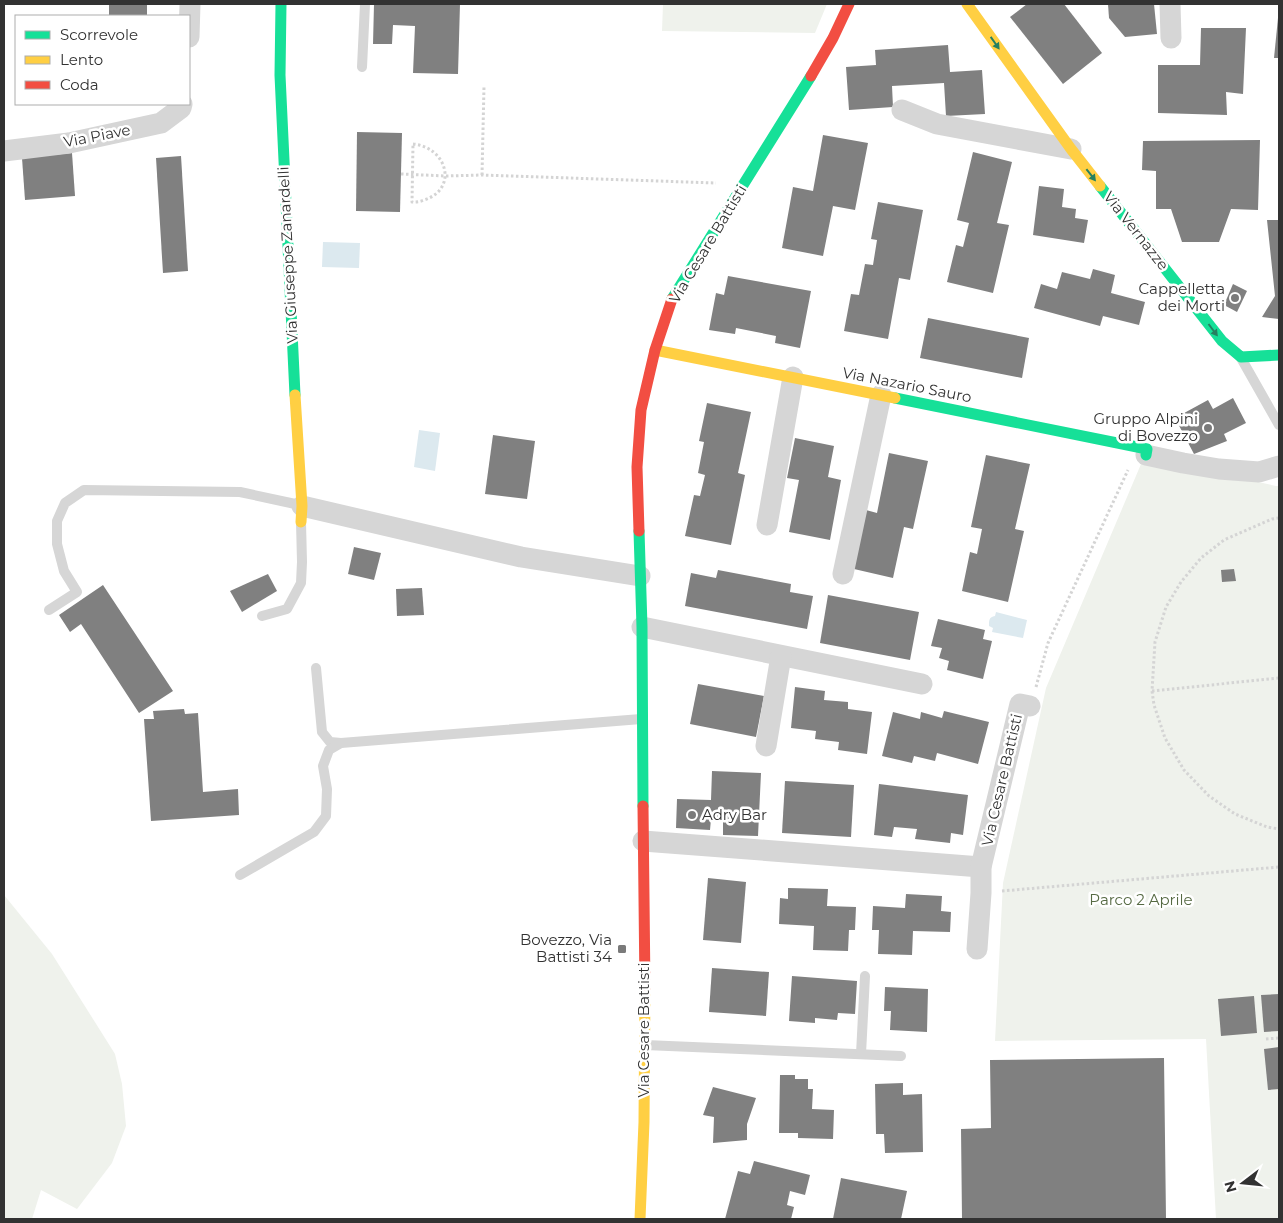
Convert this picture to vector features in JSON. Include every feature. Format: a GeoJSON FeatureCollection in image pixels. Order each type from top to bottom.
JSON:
{"type":"FeatureCollection","features":[{"type":"Feature","properties":{"kind":"street","name":"Via Giuseppe Zanardelli"},"geometry":{"type":"LineString","coordinates":[[281,4],[280,85],[302,514]]}},
{"type":"Feature","properties":{"kind":"street","name":"Via Cesare Battisti"},"geometry":{"type":"LineString","coordinates":[[640,1219],[645,1045],[642,627],[636,467],[641,410],[655,350],[673,296],[833,38],[848,4]]}},
{"type":"Feature","properties":{"kind":"street","name":"Via Vernazze"},"geometry":{"type":"LineString","coordinates":[[967,4],[1071,149],[1222,341],[1241,357]]}},
{"type":"Feature","properties":{"kind":"street"},"geometry":{"type":"LineString","coordinates":[[1170,4],[1171,38]]}},
{"type":"Feature","properties":{"kind":"street","name":"Via Piave"},"geometry":{"type":"LineString","coordinates":[[4,151],[69,143],[161,123],[181,108],[182,105]]}},
{"type":"Feature","properties":{"kind":"street"},"geometry":{"type":"LineString","coordinates":[[902,110],[937,124],[1071,149]]}},
{"type":"Feature","properties":{"kind":"street","name":"Via Nazario Sauro"},"geometry":{"type":"LineString","coordinates":[[655,350],[881,395],[1142,451]]}},
{"type":"Feature","properties":{"kind":"street"},"geometry":{"type":"LineString","coordinates":[[1241,357],[1279,355]]}},
{"type":"Feature","properties":{"kind":"street"},"geometry":{"type":"LineString","coordinates":[[767,525],[793,377]]}},
{"type":"Feature","properties":{"kind":"street"},"geometry":{"type":"LineString","coordinates":[[843,574],[881,395]]}},
{"type":"Feature","properties":{"kind":"street"},"geometry":{"type":"LineString","coordinates":[[1142,451],[1192,465],[1219,469],[1259,472],[1279,466]]}},
{"type":"Feature","properties":{"kind":"street"},"geometry":{"type":"LineString","coordinates":[[302,514],[521,557],[640,576]]}},
{"type":"Feature","properties":{"kind":"street"},"geometry":{"type":"LineString","coordinates":[[642,627],[922,684]]}},
{"type":"Feature","properties":{"kind":"street"},"geometry":{"type":"LineString","coordinates":[[766,746],[780,656]]}},
{"type":"Feature","properties":{"kind":"street","name":"Via Cesare Battisti"},"geometry":{"type":"LineString","coordinates":[[977,949],[981,867],[1020,704],[1030,706]]}},
{"type":"Feature","properties":{"kind":"street","name":"Via Cesare Battisti"},"geometry":{"type":"LineString","coordinates":[[643,841],[981,867]]}},
{"type":"Feature","properties":{"kind":"lane"},"geometry":{"type":"LineString","coordinates":[[362,67],[365,4]]}},
{"type":"Feature","properties":{"kind":"lane"},"geometry":{"type":"LineString","coordinates":[[1241,357],[1279,425]]}},
{"type":"Feature","properties":{"kind":"lane"},"geometry":{"type":"LineString","coordinates":[[49,610],[77,592],[64,571],[57,544],[57,521],[66,503],[84,490],[240,492],[302,514],[301,583],[287,609],[262,616]]}},
{"type":"Feature","properties":{"kind":"lane"},"geometry":{"type":"LineString","coordinates":[[316,668],[322,732],[330,742],[341,743],[642,719]]}},
{"type":"Feature","properties":{"kind":"lane"},"geometry":{"type":"LineString","coordinates":[[240,875],[314,832],[326,816],[327,789],[323,766],[330,750],[341,743]]}},
{"type":"Feature","properties":{"kind":"lane"},"geometry":{"type":"LineString","coordinates":[[861,1054],[865,976]]}},
{"type":"Feature","properties":{"kind":"lane"},"geometry":{"type":"LineString","coordinates":[[645,1045],[901,1056]]}},
{"type":"Feature","properties":{"kind":"path"},"geometry":{"type":"LineString","coordinates":[[482,175],[484,86]]}},
{"type":"Feature","properties":{"kind":"path"},"geometry":{"type":"LineString","coordinates":[[413,144],[427,147],[435,153],[443,162],[446,176],[444,185],[436,194],[424,200],[412,202],[413,144]]}},
{"type":"Feature","properties":{"kind":"path"},"geometry":{"type":"LineString","coordinates":[[401,174],[743,184]]}},
{"type":"Feature","properties":{"kind":"path"},"geometry":{"type":"LineString","coordinates":[[1030,706],[1048,643],[1142,451]]}},
{"type":"Feature","properties":{"kind":"path"},"geometry":{"type":"LineString","coordinates":[[1279,518],[1272,519],[1224,540],[1201,558],[1181,582],[1166,607],[1155,642],[1152,691],[1154,704],[1165,738],[1184,770],[1209,796],[1235,814],[1267,827],[1279,829]]}},
{"type":"Feature","properties":{"kind":"path"},"geometry":{"type":"LineString","coordinates":[[1152,691],[1279,678]]}},
{"type":"Feature","properties":{"kind":"path"},"geometry":{"type":"LineString","coordinates":[[981,893],[1279,867]]}},
{"type":"Feature","properties":{"kind":"path"},"geometry":{"type":"LineString","coordinates":[[1266,1039],[1279,1038]]}},
{"type":"Feature","properties":{"kind":"green space"},"geometry":{"type":"Polygon","coordinates":[[[663,4],[827,4],[815,33],[662,31],[663,4]]]}},
{"type":"Feature","properties":{"kind":"green space","name":"Parco 2 Aprile"},"geometry":{"type":"Polygon","coordinates":[[[1144,457],[1279,486],[1279,1219],[1216,1219],[1206,1039],[995,1041],[1003,883],[1046,688],[1144,457]]]}},
{"type":"Feature","properties":{"kind":"green space"},"geometry":{"type":"Polygon","coordinates":[[[4,895],[52,954],[115,1054],[122,1084],[126,1126],[112,1163],[77,1209],[41,1190],[32,1219],[4,1219],[4,895]]]}},
{"type":"Feature","properties":{"kind":"shaded area"},"geometry":{"type":"Polygon","coordinates":[[[323,242],[360,243],[359,268],[322,267],[323,242]]]}},
{"type":"Feature","properties":{"kind":"shaded area"},"geometry":{"type":"Polygon","coordinates":[[[419,430],[440,433],[435,471],[414,467],[419,430]]]}},
{"type":"Feature","properties":{"kind":"shaded area"},"geometry":{"type":"Polygon","coordinates":[[[996,612],[1027,620],[1023,638],[992,632],[993,628],[989,626],[989,620],[995,616],[996,612]]]}},
{"type":"Feature","properties":{"kind":"building"},"geometry":{"type":"Polygon","coordinates":[[[109,4],[147,4],[147,15],[109,15],[109,4]]]}},
{"type":"Feature","properties":{"kind":"building"},"geometry":{"type":"Polygon","coordinates":[[[374,4],[460,4],[458,74],[413,73],[415,26],[393,25],[392,44],[373,44],[374,4]]]}},
{"type":"Feature","properties":{"kind":"building"},"geometry":{"type":"Polygon","coordinates":[[[1027,4],[1064,4],[1102,53],[1063,84],[1010,17],[1027,4]]]}},
{"type":"Feature","properties":{"kind":"building"},"geometry":{"type":"Polygon","coordinates":[[[1108,4],[1154,4],[1157,34],[1125,37],[1109,18],[1108,4]]]}},
{"type":"Feature","properties":{"kind":"building"},"geometry":{"type":"Polygon","coordinates":[[[1278,18],[1279,58],[1274,58],[1278,18]]]}},
{"type":"Feature","properties":{"kind":"building"},"geometry":{"type":"Polygon","coordinates":[[[1201,28],[1246,28],[1243,94],[1226,92],[1227,115],[1158,113],[1158,65],[1200,65],[1201,28]]]}},
{"type":"Feature","properties":{"kind":"building"},"geometry":{"type":"Polygon","coordinates":[[[948,45],[950,72],[982,70],[985,114],[946,116],[944,83],[892,86],[893,107],[849,110],[846,67],[876,65],[875,50],[948,45]]]}},
{"type":"Feature","properties":{"kind":"building"},"geometry":{"type":"Polygon","coordinates":[[[357,132],[402,133],[400,212],[356,211],[357,132]]]}},
{"type":"Feature","properties":{"kind":"building"},"geometry":{"type":"Polygon","coordinates":[[[823,135],[868,143],[855,210],[833,206],[823,256],[782,248],[793,187],[813,191],[823,135]]]}},
{"type":"Feature","properties":{"kind":"building"},"geometry":{"type":"Polygon","coordinates":[[[1260,140],[1258,210],[1231,209],[1219,242],[1182,242],[1171,209],[1156,209],[1156,171],[1142,170],[1143,141],[1260,140]]]}},
{"type":"Feature","properties":{"kind":"building"},"geometry":{"type":"Polygon","coordinates":[[[973,152],[1012,162],[997,223],[1009,225],[993,293],[947,282],[956,245],[963,247],[969,223],[957,220],[973,152]]]}},
{"type":"Feature","properties":{"kind":"building"},"geometry":{"type":"Polygon","coordinates":[[[72,153],[75,196],[25,200],[22,158],[72,153]]]}},
{"type":"Feature","properties":{"kind":"building"},"geometry":{"type":"Polygon","coordinates":[[[181,156],[188,271],[163,273],[156,158],[181,156]]]}},
{"type":"Feature","properties":{"kind":"building"},"geometry":{"type":"Polygon","coordinates":[[[1039,186],[1064,189],[1062,207],[1076,209],[1075,218],[1088,220],[1084,243],[1033,235],[1039,186]]]}},
{"type":"Feature","properties":{"kind":"building"},"geometry":{"type":"Polygon","coordinates":[[[878,202],[923,210],[910,280],[899,278],[888,339],[844,331],[851,294],[859,295],[865,264],[873,265],[877,240],[871,239],[878,202]]]}},
{"type":"Feature","properties":{"kind":"building"},"geometry":{"type":"Polygon","coordinates":[[[1267,220],[1279,220],[1279,319],[1262,317],[1275,296],[1267,220]]]}},
{"type":"Feature","properties":{"kind":"building"},"geometry":{"type":"Polygon","coordinates":[[[1093,269],[1115,275],[1111,293],[1145,302],[1139,325],[1103,316],[1100,326],[1034,308],[1041,284],[1057,289],[1062,272],[1090,279],[1093,269]]]}},
{"type":"Feature","properties":{"kind":"building"},"geometry":{"type":"Polygon","coordinates":[[[728,276],[811,291],[800,348],[775,343],[776,336],[736,328],[735,334],[709,330],[716,293],[724,295],[728,276]]]}},
{"type":"Feature","properties":{"kind":"building","name":"Cappelletta dei Morti"},"geometry":{"type":"Polygon","coordinates":[[[1233,284],[1247,291],[1237,312],[1224,305],[1233,284]]]}},
{"type":"Feature","properties":{"kind":"building"},"geometry":{"type":"Polygon","coordinates":[[[928,318],[1029,338],[1022,378],[920,358],[928,318]]]}},
{"type":"Feature","properties":{"kind":"building","name":"Gruppo Alpini di Bovezzo"},"geometry":{"type":"Polygon","coordinates":[[[1233,398],[1246,423],[1224,434],[1227,441],[1194,454],[1175,418],[1208,400],[1213,409],[1233,398]]]}},
{"type":"Feature","properties":{"kind":"building"},"geometry":{"type":"Polygon","coordinates":[[[707,403],[751,412],[738,473],[745,475],[731,545],[685,536],[694,495],[700,496],[705,475],[698,473],[704,442],[699,441],[707,403]]]}},
{"type":"Feature","properties":{"kind":"building"},"geometry":{"type":"Polygon","coordinates":[[[493,435],[535,441],[527,499],[485,494],[493,435]]]}},
{"type":"Feature","properties":{"kind":"building"},"geometry":{"type":"Polygon","coordinates":[[[795,438],[834,446],[828,477],[841,480],[830,540],[789,532],[799,480],[787,478],[795,438]]]}},
{"type":"Feature","properties":{"kind":"building"},"geometry":{"type":"Polygon","coordinates":[[[889,453],[928,461],[913,529],[904,527],[893,578],[854,569],[866,510],[877,513],[889,453]]]}},
{"type":"Feature","properties":{"kind":"building"},"geometry":{"type":"Polygon","coordinates":[[[986,455],[1030,464],[1015,529],[1024,531],[1008,602],[962,591],[970,552],[977,554],[982,529],[971,527],[986,455]]]}},
{"type":"Feature","properties":{"kind":"building"},"geometry":{"type":"Polygon","coordinates":[[[354,547],[381,553],[374,580],[348,574],[354,547]]]}},
{"type":"Feature","properties":{"kind":"building"},"geometry":{"type":"Polygon","coordinates":[[[1234,569],[1236,581],[1222,582],[1221,570],[1234,569]]]}},
{"type":"Feature","properties":{"kind":"building"},"geometry":{"type":"Polygon","coordinates":[[[718,570],[791,584],[790,592],[813,596],[807,629],[685,606],[691,573],[716,578],[718,570]]]}},
{"type":"Feature","properties":{"kind":"building"},"geometry":{"type":"Polygon","coordinates":[[[268,574],[277,591],[242,612],[230,591],[268,574]]]}},
{"type":"Feature","properties":{"kind":"building"},"geometry":{"type":"Polygon","coordinates":[[[103,585],[173,691],[139,713],[81,624],[70,632],[59,615],[103,585]]]}},
{"type":"Feature","properties":{"kind":"building"},"geometry":{"type":"Polygon","coordinates":[[[422,588],[424,615],[397,616],[396,589],[422,588]]]}},
{"type":"Feature","properties":{"kind":"building"},"geometry":{"type":"Polygon","coordinates":[[[828,595],[919,612],[910,660],[820,643],[828,595]]]}},
{"type":"Feature","properties":{"kind":"building"},"geometry":{"type":"Polygon","coordinates":[[[938,619],[985,630],[983,639],[992,641],[983,679],[947,670],[949,661],[939,658],[942,648],[931,646],[938,619]]]}},
{"type":"Feature","properties":{"kind":"building"},"geometry":{"type":"Polygon","coordinates":[[[698,684],[764,696],[756,737],[690,724],[698,684]]]}},
{"type":"Feature","properties":{"kind":"building"},"geometry":{"type":"Polygon","coordinates":[[[795,687],[825,691],[824,700],[848,702],[848,709],[872,712],[867,754],[838,750],[839,742],[815,739],[816,731],[791,728],[795,687]]]}},
{"type":"Feature","properties":{"kind":"building"},"geometry":{"type":"Polygon","coordinates":[[[184,709],[185,714],[198,713],[203,792],[238,789],[239,815],[151,821],[144,719],[154,719],[153,711],[184,709]]]}},
{"type":"Feature","properties":{"kind":"building"},"geometry":{"type":"Polygon","coordinates":[[[944,711],[989,722],[978,764],[937,753],[935,761],[914,756],[912,763],[882,756],[893,712],[920,719],[921,712],[942,718],[944,711]]]}},
{"type":"Feature","properties":{"kind":"building"},"geometry":{"type":"Polygon","coordinates":[[[712,771],[761,773],[758,836],[723,835],[723,819],[711,819],[710,830],[676,828],[677,799],[711,800],[712,771]]]}},
{"type":"Feature","properties":{"kind":"building"},"geometry":{"type":"Polygon","coordinates":[[[785,781],[854,785],[851,837],[782,833],[785,781]]]}},
{"type":"Feature","properties":{"kind":"building"},"geometry":{"type":"Polygon","coordinates":[[[879,784],[968,795],[963,835],[951,833],[950,843],[915,839],[917,829],[894,827],[892,837],[874,835],[879,784]]]}},
{"type":"Feature","properties":{"kind":"building"},"geometry":{"type":"Polygon","coordinates":[[[708,878],[746,882],[741,943],[703,940],[708,878]]]}},
{"type":"Feature","properties":{"kind":"building"},"geometry":{"type":"Polygon","coordinates":[[[788,888],[828,889],[827,906],[856,907],[855,930],[849,930],[848,951],[813,950],[814,926],[779,924],[780,898],[788,899],[788,888]]]}},
{"type":"Feature","properties":{"kind":"building"},"geometry":{"type":"Polygon","coordinates":[[[906,894],[942,896],[941,911],[951,912],[950,932],[913,931],[912,955],[878,954],[879,930],[872,930],[873,906],[905,908],[906,894]]]}},
{"type":"Feature","properties":{"kind":"building"},"geometry":{"type":"Polygon","coordinates":[[[712,968],[769,972],[766,1016],[709,1012],[712,968]]]}},
{"type":"Feature","properties":{"kind":"building"},"geometry":{"type":"Polygon","coordinates":[[[792,976],[857,981],[855,1014],[838,1013],[837,1020],[815,1018],[815,1023],[789,1021],[792,976]]]}},
{"type":"Feature","properties":{"kind":"building"},"geometry":{"type":"Polygon","coordinates":[[[885,987],[928,989],[927,1032],[890,1030],[891,1011],[884,1011],[885,987]]]}},
{"type":"Feature","properties":{"kind":"building"},"geometry":{"type":"Polygon","coordinates":[[[1279,994],[1279,1031],[1264,1032],[1261,995],[1279,994]]]}},
{"type":"Feature","properties":{"kind":"building"},"geometry":{"type":"Polygon","coordinates":[[[1254,996],[1257,1033],[1221,1036],[1218,999],[1254,996]]]}},
{"type":"Feature","properties":{"kind":"building"},"geometry":{"type":"Polygon","coordinates":[[[1279,1047],[1279,1089],[1268,1090],[1264,1049],[1279,1047]]]}},
{"type":"Feature","properties":{"kind":"building"},"geometry":{"type":"Polygon","coordinates":[[[1164,1058],[1166,1219],[962,1219],[961,1129],[991,1128],[990,1060],[1164,1058]]]}},
{"type":"Feature","properties":{"kind":"building"},"geometry":{"type":"Polygon","coordinates":[[[780,1075],[795,1075],[795,1079],[808,1079],[808,1089],[813,1089],[812,1109],[834,1110],[833,1139],[798,1138],[798,1133],[779,1133],[780,1075]]]}},
{"type":"Feature","properties":{"kind":"building"},"geometry":{"type":"Polygon","coordinates":[[[903,1083],[903,1095],[922,1094],[923,1152],[885,1153],[884,1134],[876,1134],[875,1084],[903,1083]]]}},
{"type":"Feature","properties":{"kind":"building"},"geometry":{"type":"Polygon","coordinates":[[[713,1087],[756,1098],[747,1124],[747,1140],[713,1143],[714,1117],[703,1115],[713,1087]]]}},
{"type":"Feature","properties":{"kind":"building"},"geometry":{"type":"Polygon","coordinates":[[[754,1161],[810,1175],[805,1195],[790,1191],[787,1205],[794,1207],[791,1219],[725,1219],[738,1171],[750,1174],[754,1161]]]}},
{"type":"Feature","properties":{"kind":"building"},"geometry":{"type":"Polygon","coordinates":[[[841,1178],[907,1191],[901,1219],[833,1219],[841,1178]]]}},
{"type":"Feature","properties":{"kind":"traffic: fast"},"geometry":{"type":"LineString","coordinates":[[281,4],[280,75],[295,395]]}},
{"type":"Feature","properties":{"kind":"traffic: fast"},"geometry":{"type":"LineString","coordinates":[[672,299],[811,76]]}},
{"type":"Feature","properties":{"kind":"traffic: fast"},"geometry":{"type":"LineString","coordinates":[[1100,186],[1222,341],[1241,357],[1279,355]]}},
{"type":"Feature","properties":{"kind":"traffic: fast"},"geometry":{"type":"LineString","coordinates":[[895,398],[1147,449],[1146,455]]}},
{"type":"Feature","properties":{"kind":"traffic: fast"},"geometry":{"type":"LineString","coordinates":[[639,531],[642,627],[643,806]]}},
{"type":"Feature","properties":{"kind":"traffic: slow"},"geometry":{"type":"LineString","coordinates":[[967,4],[1071,149],[1100,186]]}},
{"type":"Feature","properties":{"kind":"traffic: slow"},"geometry":{"type":"LineString","coordinates":[[655,350],[895,398]]}},
{"type":"Feature","properties":{"kind":"traffic: slow"},"geometry":{"type":"LineString","coordinates":[[295,395],[302,506],[301,522]]}},
{"type":"Feature","properties":{"kind":"traffic: slow"},"geometry":{"type":"LineString","coordinates":[[640,1219],[644,1122],[645,990]]}},
{"type":"Feature","properties":{"kind":"traffic: jam"},"geometry":{"type":"LineString","coordinates":[[811,76],[833,38],[849,4]]}},
{"type":"Feature","properties":{"kind":"traffic: jam"},"geometry":{"type":"LineString","coordinates":[[639,531],[637,467],[641,410],[655,350],[672,299]]}},
{"type":"Feature","properties":{"kind":"traffic: jam"},"geometry":{"type":"LineString","coordinates":[[643,806],[645,990]]}},
{"type":"Feature","properties":{"kind":"place","name":"Cappelletta dei Morti"},"geometry":{"type":"Point","coordinates":[1235,298]}},
{"type":"Feature","properties":{"kind":"place","name":"Gruppo Alpini di Bovezzo"},"geometry":{"type":"Point","coordinates":[1208,428]}},
{"type":"Feature","properties":{"kind":"place","name":"Adry Bar"},"geometry":{"type":"Point","coordinates":[692,815]}},
{"type":"Feature","properties":{"kind":"place","name":"Bovezzo, Via Battisti 34"},"geometry":{"type":"Point","coordinates":[622,949]}}]}
